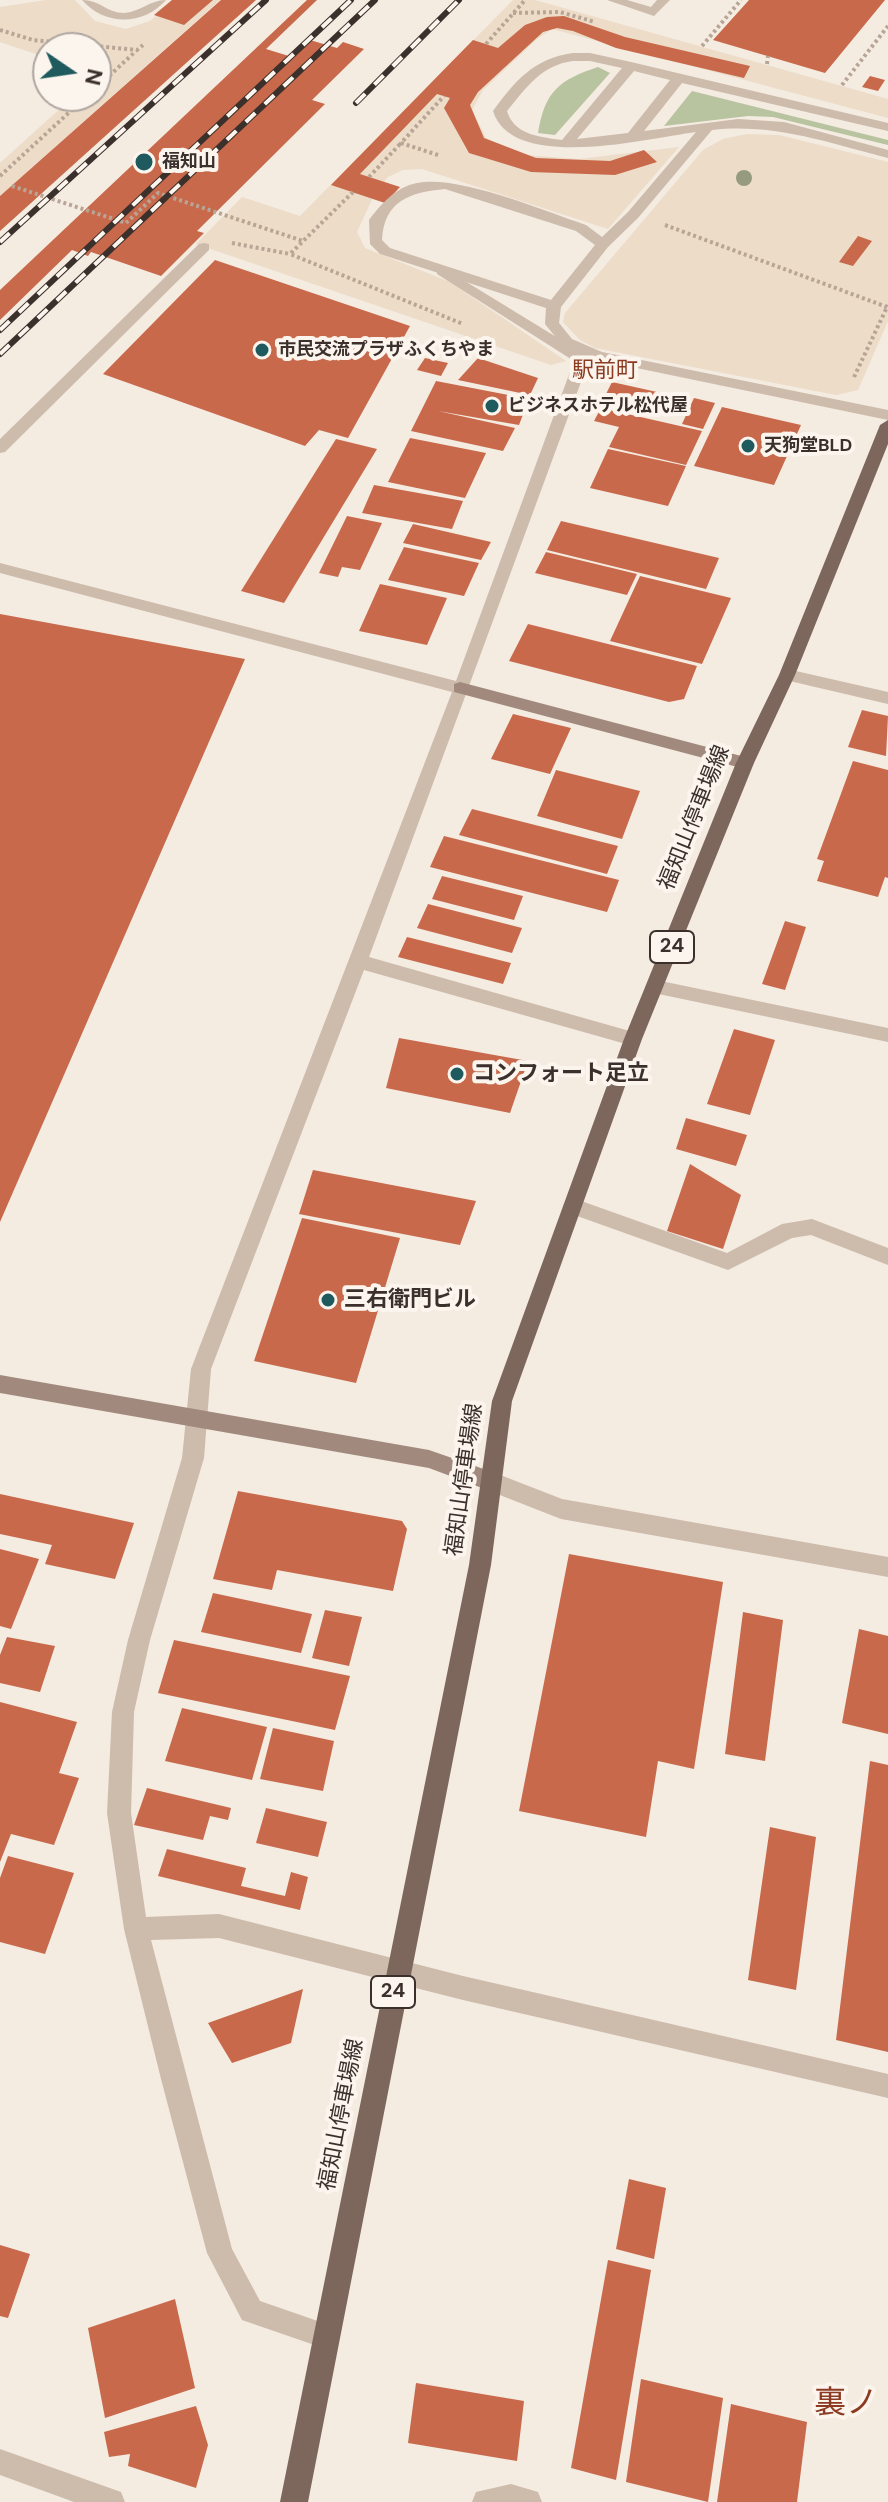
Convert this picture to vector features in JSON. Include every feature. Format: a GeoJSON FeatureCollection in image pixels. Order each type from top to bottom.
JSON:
{"type":"FeatureCollection","features":[{"type":"Feature","properties":{"kind":"main road","name":"福知山停車場線"},"geometry":{"type":"LineString","coordinates":[[294,2502],[480,1565],[502,1401],[633,1039],[745,763],[787,675],[888,425]]}},
{"type":"Feature","properties":{"kind":"street"},"geometry":{"type":"LineString","coordinates":[[88,0],[103,13],[123,18],[139,15],[160,0]]}},
{"type":"Feature","properties":{"kind":"street"},"geometry":{"type":"LineString","coordinates":[[613,0],[654,12],[664,0]]}},
{"type":"Feature","properties":{"kind":"street"},"geometry":{"type":"LineString","coordinates":[[888,127],[590,57],[554,58],[538,65],[500,111],[501,120],[511,130],[539,141],[565,145],[738,123],[784,126],[888,154]]}},
{"type":"Feature","properties":{"kind":"street"},"geometry":{"type":"LineString","coordinates":[[565,145],[631,66]]}},
{"type":"Feature","properties":{"kind":"street"},"geometry":{"type":"LineString","coordinates":[[631,138],[679,78]]}},
{"type":"Feature","properties":{"kind":"street"},"geometry":{"type":"LineString","coordinates":[[590,358],[567,342],[552,324],[554,306],[603,244],[633,215],[707,128]]}},
{"type":"Feature","properties":{"kind":"street"},"geometry":{"type":"LineString","coordinates":[[554,306],[385,251],[375,241],[376,220],[396,197],[418,187],[446,185],[581,228],[603,244]]}},
{"type":"Feature","properties":{"kind":"street"},"geometry":{"type":"LineString","coordinates":[[0,448],[204,247]]}},
{"type":"Feature","properties":{"kind":"street"},"geometry":{"type":"LineString","coordinates":[[442,271],[590,358],[888,415]]}},
{"type":"Feature","properties":{"kind":"street"},"geometry":{"type":"LineString","coordinates":[[326,2336],[251,2311],[220,2253],[136,1929],[119,1813],[123,1712],[139,1640],[188,1477],[201,1369],[359,961],[460,688],[590,358]]}},
{"type":"Feature","properties":{"kind":"street"},"geometry":{"type":"LineString","coordinates":[[0,568],[745,763]]}},
{"type":"Feature","properties":{"kind":"street"},"geometry":{"type":"LineString","coordinates":[[787,675],[888,698]]}},
{"type":"Feature","properties":{"kind":"street"},"geometry":{"type":"LineString","coordinates":[[359,961],[633,1039]]}},
{"type":"Feature","properties":{"kind":"street"},"geometry":{"type":"LineString","coordinates":[[656,987],[888,1035]]}},
{"type":"Feature","properties":{"kind":"street"},"geometry":{"type":"LineString","coordinates":[[573,1206],[728,1262],[789,1230],[812,1227],[888,1257]]}},
{"type":"Feature","properties":{"kind":"street"},"geometry":{"type":"LineString","coordinates":[[0,1384],[429,1459],[561,1509],[888,1567]]}},
{"type":"Feature","properties":{"kind":"street"},"geometry":{"type":"LineString","coordinates":[[136,1929],[219,1926],[888,2086]]}},
{"type":"Feature","properties":{"kind":"street"},"geometry":{"type":"LineString","coordinates":[[0,2462],[111,2502]]}},
{"type":"Feature","properties":{"kind":"street"},"geometry":{"type":"LineString","coordinates":[[486,2502],[511,2498],[528,2502]]}},
{"type":"Feature","properties":{"kind":"path"},"geometry":{"type":"LineString","coordinates":[[486,44],[525,0]]}},
{"type":"Feature","properties":{"kind":"path"},"geometry":{"type":"LineString","coordinates":[[702,46],[741,0]]}},
{"type":"Feature","properties":{"kind":"path"},"geometry":{"type":"LineString","coordinates":[[842,86],[888,26]]}},
{"type":"Feature","properties":{"kind":"path"},"geometry":{"type":"LineString","coordinates":[[112,73],[137,50]]}},
{"type":"Feature","properties":{"kind":"path"},"geometry":{"type":"LineString","coordinates":[[767,64],[768,56]]}},
{"type":"Feature","properties":{"kind":"path"},"geometry":{"type":"LineString","coordinates":[[0,176],[70,112]]}},
{"type":"Feature","properties":{"kind":"path"},"geometry":{"type":"LineString","coordinates":[[369,177],[401,143]]}},
{"type":"Feature","properties":{"kind":"path"},"geometry":{"type":"LineString","coordinates":[[12,186],[126,223],[158,193],[303,241]]}},
{"type":"Feature","properties":{"kind":"path"},"geometry":{"type":"LineString","coordinates":[[657,222],[888,306],[851,383]]}},
{"type":"Feature","properties":{"kind":"path"},"geometry":{"type":"LineString","coordinates":[[204,247],[222,241],[290,254]]}},
{"type":"Feature","properties":{"kind":"green space"},"geometry":{"type":"Polygon","coordinates":[[[598,67],[610,73],[555,135],[538,133],[545,107],[556,89],[573,77],[598,67]]]}},
{"type":"Feature","properties":{"kind":"green space"},"geometry":{"type":"Polygon","coordinates":[[[692,91],[888,140],[888,145],[773,117],[748,116],[664,126],[692,91]]]}},
{"type":"Feature","properties":{"kind":"shaded area"},"geometry":{"type":"Polygon","coordinates":[[[46,0],[75,0],[95,21],[126,29],[150,21],[175,0],[220,0],[112,96],[112,32],[32,32],[32,53],[0,42],[0,7],[46,0]]]}},
{"type":"Feature","properties":{"kind":"shaded area"},"geometry":{"type":"Polygon","coordinates":[[[513,0],[535,0],[888,99],[888,118],[552,29],[537,39],[483,90],[472,110],[486,138],[524,155],[579,159],[679,147],[608,229],[422,169],[403,170],[388,177],[374,195],[357,232],[365,248],[450,282],[566,361],[551,365],[196,244],[242,197],[300,216],[513,0]]]}},
{"type":"Feature","properties":{"kind":"shaded area"},"geometry":{"type":"Polygon","coordinates":[[[56,112],[94,112],[0,196],[0,163],[56,112]]]}},
{"type":"Feature","properties":{"kind":"shaded area"},"geometry":{"type":"Polygon","coordinates":[[[747,134],[779,135],[888,162],[888,321],[858,390],[836,395],[595,348],[580,340],[563,322],[565,313],[703,150],[723,139],[747,134]]]}},
{"type":"Feature","properties":{"kind":"building"},"geometry":{"type":"Polygon","coordinates":[[[172,0],[213,0],[184,25],[154,15],[172,0]]]}},
{"type":"Feature","properties":{"kind":"building"},"geometry":{"type":"Polygon","coordinates":[[[221,0],[256,0],[0,231],[0,196],[95,112],[112,112],[112,97],[221,0]]]}},
{"type":"Feature","properties":{"kind":"building"},"geometry":{"type":"Polygon","coordinates":[[[307,0],[317,0],[266,49],[292,57],[310,40],[337,48],[343,42],[364,49],[312,100],[325,104],[197,231],[204,233],[161,276],[91,252],[88,256],[72,250],[0,320],[0,290],[307,0]]]}},
{"type":"Feature","properties":{"kind":"building"},"geometry":{"type":"Polygon","coordinates":[[[749,0],[885,0],[825,73],[713,40],[749,0]]]}},
{"type":"Feature","properties":{"kind":"building"},"geometry":{"type":"Polygon","coordinates":[[[564,16],[625,37],[750,66],[744,78],[616,48],[557,28],[543,32],[478,92],[470,105],[484,138],[536,158],[610,161],[644,150],[657,162],[615,175],[531,172],[469,153],[444,108],[450,98],[437,94],[360,174],[400,187],[385,203],[331,185],[473,40],[498,48],[525,25],[547,17],[564,16]]]}},
{"type":"Feature","properties":{"kind":"building"},"geometry":{"type":"Polygon","coordinates":[[[870,76],[885,80],[878,91],[862,87],[870,76]]]}},
{"type":"Feature","properties":{"kind":"building"},"geometry":{"type":"Polygon","coordinates":[[[858,236],[872,241],[853,266],[839,262],[858,236]]]}},
{"type":"Feature","properties":{"kind":"building","name":"市民交流プラザふくちやま"},"geometry":{"type":"Polygon","coordinates":[[[215,260],[410,326],[348,438],[319,430],[305,446],[103,374],[215,260]]]}},
{"type":"Feature","properties":{"kind":"building"},"geometry":{"type":"Polygon","coordinates":[[[425,358],[448,363],[441,376],[417,370],[425,358]]]}},
{"type":"Feature","properties":{"kind":"building"},"geometry":{"type":"Polygon","coordinates":[[[478,358],[538,378],[530,395],[458,380],[478,358]]]}},
{"type":"Feature","properties":{"kind":"building"},"geometry":{"type":"Polygon","coordinates":[[[436,381],[529,399],[519,425],[438,411],[515,428],[503,451],[411,431],[436,381]]]}},
{"type":"Feature","properties":{"kind":"building"},"geometry":{"type":"Polygon","coordinates":[[[612,382],[666,394],[656,416],[601,404],[612,382]]]}},
{"type":"Feature","properties":{"kind":"building"},"geometry":{"type":"Polygon","coordinates":[[[694,398],[715,403],[703,429],[682,424],[694,398]]]}},
{"type":"Feature","properties":{"kind":"building","name":"天狗堂BLD"},"geometry":{"type":"Polygon","coordinates":[[[722,407],[801,425],[774,485],[694,466],[722,407]]]}},
{"type":"Feature","properties":{"kind":"building"},"geometry":{"type":"Polygon","coordinates":[[[601,408],[702,431],[686,465],[609,447],[619,427],[594,421],[601,408]]]}},
{"type":"Feature","properties":{"kind":"building"},"geometry":{"type":"Polygon","coordinates":[[[410,438],[486,453],[465,498],[388,482],[410,438]]]}},
{"type":"Feature","properties":{"kind":"building"},"geometry":{"type":"Polygon","coordinates":[[[336,439],[377,449],[284,603],[241,591],[336,439]]]}},
{"type":"Feature","properties":{"kind":"building"},"geometry":{"type":"Polygon","coordinates":[[[608,449],[686,466],[668,506],[590,488],[608,449]]]}},
{"type":"Feature","properties":{"kind":"building"},"geometry":{"type":"Polygon","coordinates":[[[374,485],[463,501],[452,529],[362,513],[374,485]]]}},
{"type":"Feature","properties":{"kind":"building"},"geometry":{"type":"Polygon","coordinates":[[[347,516],[382,523],[360,570],[342,567],[338,577],[319,573],[347,516]]]}},
{"type":"Feature","properties":{"kind":"building"},"geometry":{"type":"Polygon","coordinates":[[[561,521],[719,558],[706,589],[547,550],[561,521]]]}},
{"type":"Feature","properties":{"kind":"building"},"geometry":{"type":"Polygon","coordinates":[[[413,524],[491,542],[481,560],[403,543],[413,524]]]}},
{"type":"Feature","properties":{"kind":"building"},"geometry":{"type":"Polygon","coordinates":[[[404,547],[479,563],[464,596],[388,580],[404,547]]]}},
{"type":"Feature","properties":{"kind":"building"},"geometry":{"type":"Polygon","coordinates":[[[546,552],[637,574],[627,595],[535,573],[546,552]]]}},
{"type":"Feature","properties":{"kind":"building"},"geometry":{"type":"Polygon","coordinates":[[[640,576],[731,598],[702,664],[610,641],[640,576]]]}},
{"type":"Feature","properties":{"kind":"building"},"geometry":{"type":"Polygon","coordinates":[[[380,584],[447,598],[427,645],[359,631],[380,584]]]}},
{"type":"Feature","properties":{"kind":"building"},"geometry":{"type":"Polygon","coordinates":[[[0,614],[245,659],[0,1222],[0,614]]]}},
{"type":"Feature","properties":{"kind":"building"},"geometry":{"type":"Polygon","coordinates":[[[528,624],[697,666],[684,699],[669,702],[509,661],[528,624]]]}},
{"type":"Feature","properties":{"kind":"building"},"geometry":{"type":"Polygon","coordinates":[[[862,710],[888,716],[886,756],[848,747],[862,710]]]}},
{"type":"Feature","properties":{"kind":"building"},"geometry":{"type":"Polygon","coordinates":[[[513,714],[571,728],[550,774],[491,759],[513,714]]]}},
{"type":"Feature","properties":{"kind":"building"},"geometry":{"type":"Polygon","coordinates":[[[853,761],[888,770],[888,878],[885,877],[878,897],[817,881],[824,861],[817,859],[853,761]]]}},
{"type":"Feature","properties":{"kind":"building"},"geometry":{"type":"Polygon","coordinates":[[[556,770],[640,791],[622,839],[537,816],[556,770]]]}},
{"type":"Feature","properties":{"kind":"building"},"geometry":{"type":"Polygon","coordinates":[[[472,809],[618,846],[607,874],[459,835],[472,809]]]}},
{"type":"Feature","properties":{"kind":"building"},"geometry":{"type":"Polygon","coordinates":[[[444,836],[619,880],[607,912],[430,867],[444,836]]]}},
{"type":"Feature","properties":{"kind":"building"},"geometry":{"type":"Polygon","coordinates":[[[442,876],[523,896],[514,920],[432,899],[442,876]]]}},
{"type":"Feature","properties":{"kind":"building"},"geometry":{"type":"Polygon","coordinates":[[[428,904],[522,928],[512,953],[417,928],[428,904]]]}},
{"type":"Feature","properties":{"kind":"building"},"geometry":{"type":"Polygon","coordinates":[[[785,921],[806,927],[785,990],[762,984],[785,921]]]}},
{"type":"Feature","properties":{"kind":"building"},"geometry":{"type":"Polygon","coordinates":[[[407,937],[511,963],[503,984],[398,957],[407,937]]]}},
{"type":"Feature","properties":{"kind":"building"},"geometry":{"type":"Polygon","coordinates":[[[734,1029],[775,1040],[750,1115],[707,1104],[734,1029]]]}},
{"type":"Feature","properties":{"kind":"building","name":"コンフォート足立"},"geometry":{"type":"Polygon","coordinates":[[[399,1038],[528,1061],[510,1113],[386,1088],[399,1038]]]}},
{"type":"Feature","properties":{"kind":"building"},"geometry":{"type":"Polygon","coordinates":[[[686,1118],[747,1135],[736,1166],[676,1149],[686,1118]]]}},
{"type":"Feature","properties":{"kind":"building"},"geometry":{"type":"Polygon","coordinates":[[[690,1164],[741,1195],[723,1249],[667,1231],[690,1164]]]}},
{"type":"Feature","properties":{"kind":"building"},"geometry":{"type":"Polygon","coordinates":[[[313,1170],[476,1201],[460,1245],[299,1214],[313,1170]]]}},
{"type":"Feature","properties":{"kind":"building","name":"三右衛門ビル"},"geometry":{"type":"Polygon","coordinates":[[[302,1218],[400,1238],[356,1383],[254,1361],[302,1218]]]}},
{"type":"Feature","properties":{"kind":"building"},"geometry":{"type":"Polygon","coordinates":[[[238,1491],[402,1521],[407,1529],[393,1591],[277,1570],[272,1590],[213,1579],[238,1491]]]}},
{"type":"Feature","properties":{"kind":"building"},"geometry":{"type":"Polygon","coordinates":[[[0,1494],[134,1523],[115,1579],[45,1564],[52,1545],[0,1534],[0,1494]]]}},
{"type":"Feature","properties":{"kind":"building"},"geometry":{"type":"Polygon","coordinates":[[[0,1549],[39,1559],[11,1629],[0,1626],[0,1549]]]}},
{"type":"Feature","properties":{"kind":"building"},"geometry":{"type":"Polygon","coordinates":[[[569,1554],[723,1582],[694,1769],[658,1761],[646,1837],[519,1811],[569,1554]]]}},
{"type":"Feature","properties":{"kind":"building"},"geometry":{"type":"Polygon","coordinates":[[[213,1593],[312,1614],[301,1653],[201,1632],[213,1593]]]}},
{"type":"Feature","properties":{"kind":"building"},"geometry":{"type":"Polygon","coordinates":[[[325,1610],[362,1617],[349,1666],[312,1658],[325,1610]]]}},
{"type":"Feature","properties":{"kind":"building"},"geometry":{"type":"Polygon","coordinates":[[[743,1612],[783,1620],[765,1761],[725,1754],[743,1612]]]}},
{"type":"Feature","properties":{"kind":"building"},"geometry":{"type":"Polygon","coordinates":[[[859,1629],[888,1636],[888,1734],[842,1723],[859,1629]]]}},
{"type":"Feature","properties":{"kind":"building"},"geometry":{"type":"Polygon","coordinates":[[[7,1637],[55,1646],[40,1692],[0,1683],[0,1655],[7,1637]]]}},
{"type":"Feature","properties":{"kind":"building"},"geometry":{"type":"Polygon","coordinates":[[[174,1640],[350,1676],[335,1730],[158,1693],[174,1640]]]}},
{"type":"Feature","properties":{"kind":"building"},"geometry":{"type":"Polygon","coordinates":[[[0,1702],[77,1722],[59,1773],[79,1778],[54,1845],[11,1834],[0,1862],[0,1702]]]}},
{"type":"Feature","properties":{"kind":"building"},"geometry":{"type":"Polygon","coordinates":[[[182,1708],[267,1727],[252,1780],[165,1761],[182,1708]]]}},
{"type":"Feature","properties":{"kind":"building"},"geometry":{"type":"Polygon","coordinates":[[[273,1728],[334,1741],[323,1791],[260,1779],[273,1728]]]}},
{"type":"Feature","properties":{"kind":"building"},"geometry":{"type":"Polygon","coordinates":[[[870,1761],[888,1765],[888,2052],[836,2040],[870,1761]]]}},
{"type":"Feature","properties":{"kind":"building"},"geometry":{"type":"Polygon","coordinates":[[[147,1788],[231,1808],[228,1820],[210,1816],[203,1840],[134,1825],[147,1788]]]}},
{"type":"Feature","properties":{"kind":"building"},"geometry":{"type":"Polygon","coordinates":[[[266,1808],[327,1822],[318,1857],[256,1843],[266,1808]]]}},
{"type":"Feature","properties":{"kind":"building"},"geometry":{"type":"Polygon","coordinates":[[[770,1827],[816,1837],[796,1990],[748,1980],[770,1827]]]}},
{"type":"Feature","properties":{"kind":"building"},"geometry":{"type":"Polygon","coordinates":[[[167,1849],[246,1868],[241,1886],[285,1896],[291,1872],[308,1877],[300,1910],[158,1876],[167,1849]]]}},
{"type":"Feature","properties":{"kind":"building"},"geometry":{"type":"Polygon","coordinates":[[[8,1856],[74,1873],[45,1954],[0,1942],[0,1878],[8,1856]]]}},
{"type":"Feature","properties":{"kind":"building"},"geometry":{"type":"Polygon","coordinates":[[[303,1989],[291,2043],[232,2063],[208,2023],[303,1989]]]}},
{"type":"Feature","properties":{"kind":"building"},"geometry":{"type":"Polygon","coordinates":[[[629,2179],[666,2188],[654,2259],[616,2249],[629,2179]]]}},
{"type":"Feature","properties":{"kind":"building"},"geometry":{"type":"Polygon","coordinates":[[[0,2245],[30,2254],[8,2318],[0,2316],[0,2245]]]}},
{"type":"Feature","properties":{"kind":"building"},"geometry":{"type":"Polygon","coordinates":[[[608,2260],[651,2270],[616,2480],[571,2468],[608,2260]]]}},
{"type":"Feature","properties":{"kind":"building"},"geometry":{"type":"Polygon","coordinates":[[[175,2299],[195,2388],[105,2418],[88,2328],[175,2299]]]}},
{"type":"Feature","properties":{"kind":"building"},"geometry":{"type":"Polygon","coordinates":[[[641,2379],[723,2398],[708,2502],[626,2482],[641,2379]]]}},
{"type":"Feature","properties":{"kind":"building"},"geometry":{"type":"Polygon","coordinates":[[[416,2383],[524,2401],[517,2461],[408,2443],[416,2383]]]}},
{"type":"Feature","properties":{"kind":"building"},"geometry":{"type":"Polygon","coordinates":[[[731,2404],[807,2422],[797,2502],[717,2502],[731,2404]]]}},
{"type":"Feature","properties":{"kind":"building"},"geometry":{"type":"Polygon","coordinates":[[[196,2406],[208,2445],[196,2488],[128,2466],[130,2454],[109,2457],[104,2432],[196,2406]]]}},
{"type":"Feature","properties":{"kind":"railway"},"geometry":{"type":"LineString","coordinates":[[0,242],[266,0]]}},
{"type":"Feature","properties":{"kind":"railway"},"geometry":{"type":"LineString","coordinates":[[0,330],[351,0]]}},
{"type":"Feature","properties":{"kind":"railway"},"geometry":{"type":"LineString","coordinates":[[0,354],[375,0]]}},
{"type":"Feature","properties":{"kind":"railway"},"geometry":{"type":"LineString","coordinates":[[356,103],[459,0]]}},
{"type":"Feature","properties":{"kind":"place","name":"福知山"},"geometry":{"type":"Point","coordinates":[144,162]}},
{"type":"Feature","properties":{"kind":"place","name":"市民交流プラザふくちやま"},"geometry":{"type":"Point","coordinates":[262,350]}},
{"type":"Feature","properties":{"kind":"place","name":"ビジネスホテル松代屋"},"geometry":{"type":"Point","coordinates":[492,406]}},
{"type":"Feature","properties":{"kind":"place","name":"天狗堂BLD"},"geometry":{"type":"Point","coordinates":[748,446]}},
{"type":"Feature","properties":{"kind":"place","name":"コンフォート足立"},"geometry":{"type":"Point","coordinates":[457,1074]}},
{"type":"Feature","properties":{"kind":"place","name":"三右衛門ビル"},"geometry":{"type":"Point","coordinates":[328,1300]}},
{"type":"Feature","properties":{"kind":"district","name":"駅前町"},"geometry":{"type":"Point","coordinates":[605,371]}},
{"type":"Feature","properties":{"kind":"district","name":"裏ノ"},"geometry":{"type":"Point","coordinates":[846,2405]}}]}
